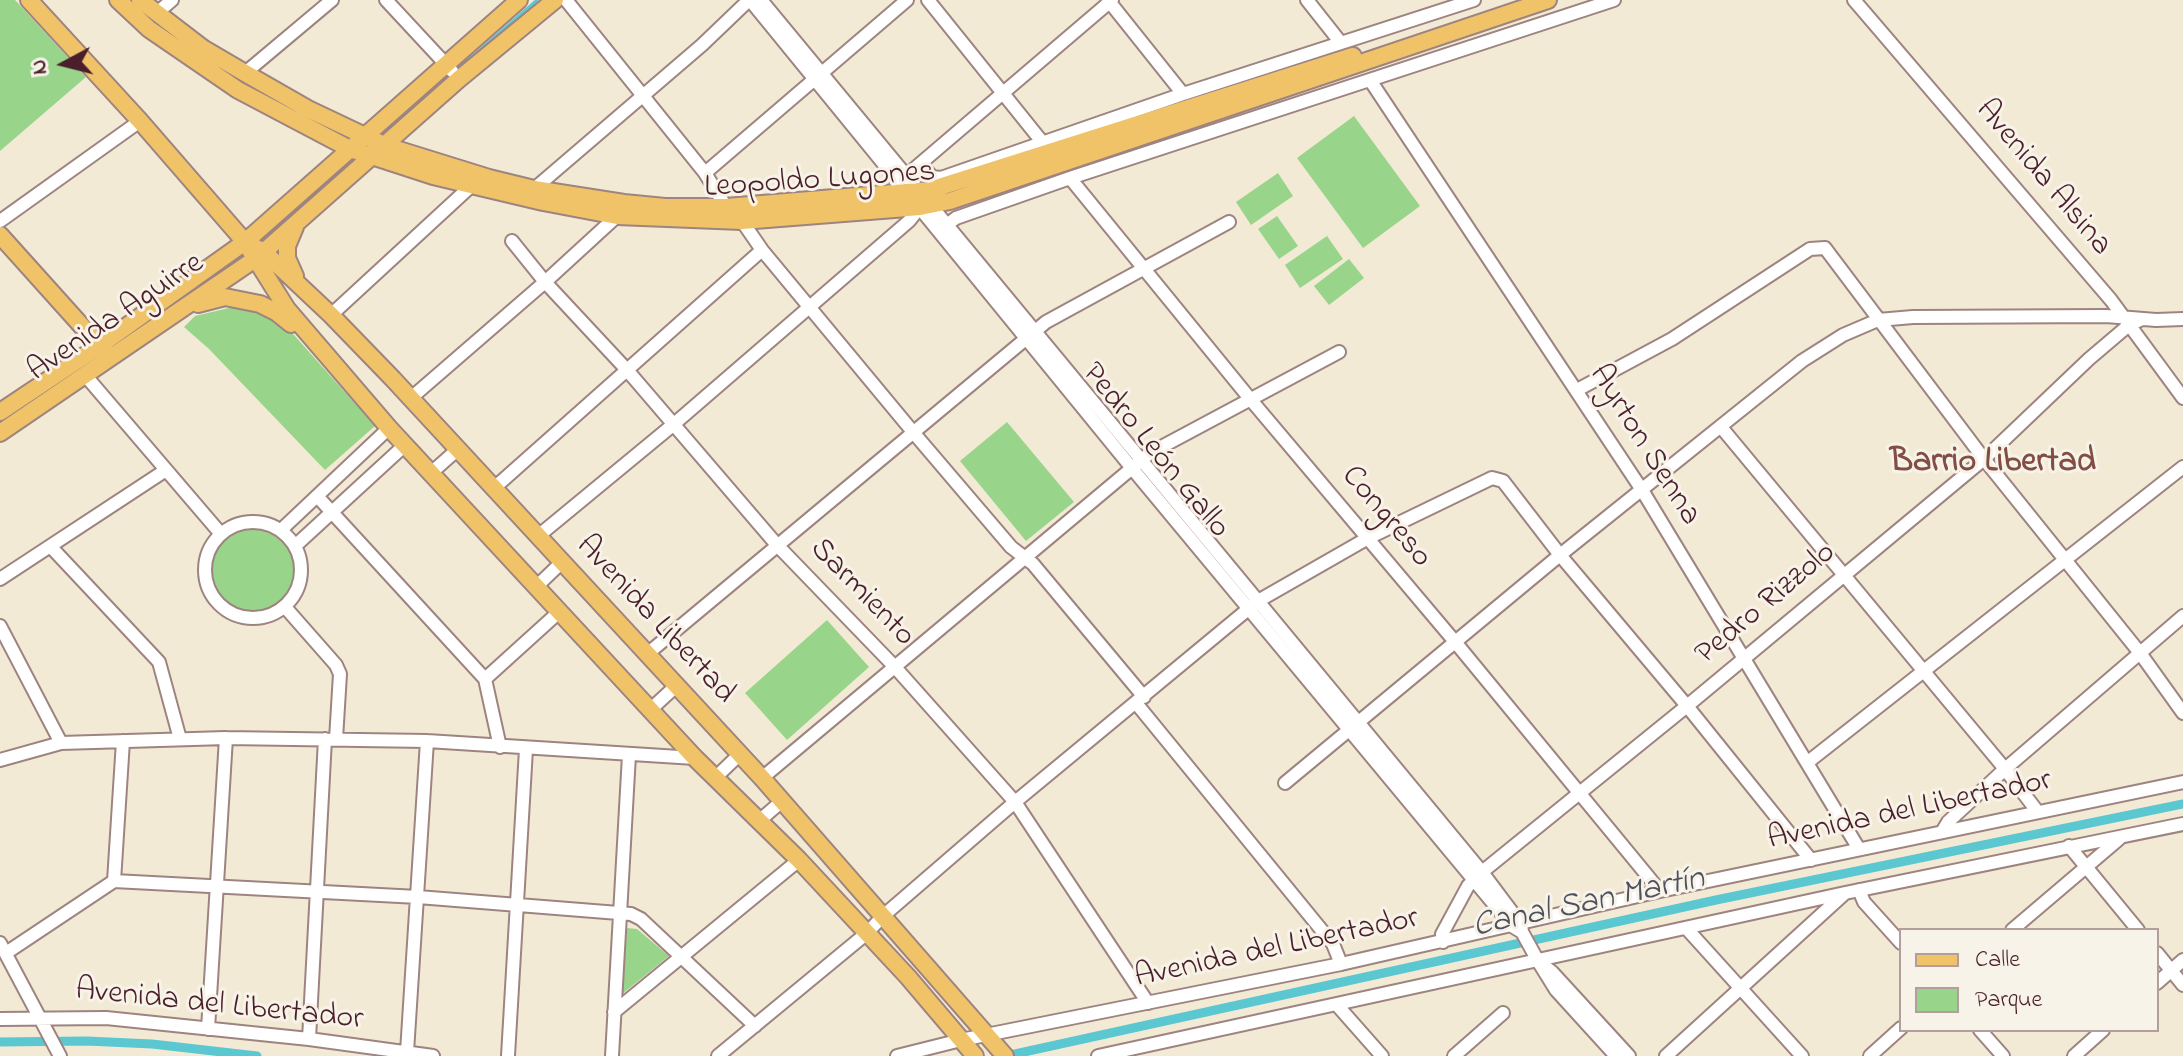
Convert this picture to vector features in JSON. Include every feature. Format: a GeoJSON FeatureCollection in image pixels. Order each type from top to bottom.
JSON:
{"type":"FeatureCollection","features":[{"type":"Feature","properties":{"kind":"main road","name":"Avenida Libertad"},"geometry":{"type":"LineString","coordinates":[[29,0],[245,242],[302,287],[411,398],[762,778],[996,1045]]}},
{"type":"Feature","properties":{"kind":"main road","name":"Leopoldo Lugones"},"geometry":{"type":"LineString","coordinates":[[118,0],[149,29],[238,90],[350,149],[381,151],[534,189],[624,203],[726,207],[914,192],[965,196],[1548,0]]}},
{"type":"Feature","properties":{"kind":"main road","name":"Leopoldo Lugones"},"geometry":{"type":"LineString","coordinates":[[140,0],[204,49],[308,109],[365,136],[381,151],[471,186],[617,216],[742,221],[946,186],[1517,0]]}},
{"type":"Feature","properties":{"kind":"main road"},"geometry":{"type":"LineString","coordinates":[[381,151],[519,0]]}},
{"type":"Feature","properties":{"kind":"main road"},"geometry":{"type":"LineString","coordinates":[[453,72],[555,0]]}},
{"type":"Feature","properties":{"kind":"main road","name":"Avenida Aguirre"},"geometry":{"type":"LineString","coordinates":[[0,433],[85,375],[105,352],[245,242],[365,136],[453,72]]}},
{"type":"Feature","properties":{"kind":"main road","name":"Avenida Aguirre"},"geometry":{"type":"LineString","coordinates":[[0,412],[174,313],[259,256],[381,151]]}},
{"type":"Feature","properties":{"kind":"main road"},"geometry":{"type":"LineString","coordinates":[[297,223],[287,246],[287,258],[302,287]]}},
{"type":"Feature","properties":{"kind":"main road"},"geometry":{"type":"LineString","coordinates":[[0,235],[105,352]]}},
{"type":"Feature","properties":{"kind":"main road","name":"Avenida Libertad"},"geometry":{"type":"LineString","coordinates":[[259,256],[313,341],[389,428],[695,758],[799,860],[908,977],[968,1049]]}},
{"type":"Feature","properties":{"kind":"main road"},"geometry":{"type":"LineString","coordinates":[[174,313],[209,299],[225,297],[240,300],[276,312],[313,341]]}},
{"type":"Feature","properties":{"kind":"main road"},"geometry":{"type":"LineString","coordinates":[[345,376],[351,359],[368,353]]}},
{"type":"Feature","properties":{"kind":"street"},"geometry":{"type":"LineString","coordinates":[[157,13],[172,0]]}},
{"type":"Feature","properties":{"kind":"street"},"geometry":{"type":"LineString","coordinates":[[245,73],[332,0]]}},
{"type":"Feature","properties":{"kind":"street"},"geometry":{"type":"LineString","coordinates":[[386,0],[453,72]]}},
{"type":"Feature","properties":{"kind":"street"},"geometry":{"type":"LineString","coordinates":[[566,0],[705,173],[726,207]]}},
{"type":"Feature","properties":{"kind":"street"},"geometry":{"type":"LineString","coordinates":[[534,189],[750,0]]}},
{"type":"Feature","properties":{"kind":"street","name":"Pedro León Gallo"},"geometry":{"type":"LineString","coordinates":[[750,0],[818,76],[1478,875],[1518,927],[1556,990],[1616,1056]]}},
{"type":"Feature","properties":{"kind":"street","name":"Pedro León Gallo"},"geometry":{"type":"LineString","coordinates":[[761,0],[818,76]]}},
{"type":"Feature","properties":{"kind":"street"},"geometry":{"type":"LineString","coordinates":[[705,173],[907,0]]}},
{"type":"Feature","properties":{"kind":"street"},"geometry":{"type":"LineString","coordinates":[[928,0],[1043,143]]}},
{"type":"Feature","properties":{"kind":"street"},"geometry":{"type":"LineString","coordinates":[[1307,0],[1341,43]]}},
{"type":"Feature","properties":{"kind":"street"},"geometry":{"type":"LineString","coordinates":[[921,164],[932,177],[941,178],[1183,94],[1471,0]]}},
{"type":"Feature","properties":{"kind":"street"},"geometry":{"type":"LineString","coordinates":[[943,227],[956,218],[1070,178],[1614,0]]}},
{"type":"Feature","properties":{"kind":"street","name":"Avenida Alsina"},"geometry":{"type":"LineString","coordinates":[[1854,0],[2126,321],[2183,398]]}},
{"type":"Feature","properties":{"kind":"street"},"geometry":{"type":"LineString","coordinates":[[537,537],[674,424],[909,221],[921,164],[1110,1],[1183,94]]}},
{"type":"Feature","properties":{"kind":"street","name":"Ayrton Senna"},"geometry":{"type":"LineString","coordinates":[[1370,80],[1642,490],[1859,849]]}},
{"type":"Feature","properties":{"kind":"street"},"geometry":{"type":"LineString","coordinates":[[0,221],[140,121]]}},
{"type":"Feature","properties":{"kind":"street","name":"Congreso"},"geometry":{"type":"LineString","coordinates":[[1070,178],[1660,891]]}},
{"type":"Feature","properties":{"kind":"street"},"geometry":{"type":"LineString","coordinates":[[331,315],[471,186]]}},
{"type":"Feature","properties":{"kind":"street"},"geometry":{"type":"LineString","coordinates":[[411,398],[617,216]]}},
{"type":"Feature","properties":{"kind":"street"},"geometry":{"type":"LineString","coordinates":[[742,221],[809,307],[1011,547],[1025,558],[1140,700],[1333,944],[1341,964]]}},
{"type":"Feature","properties":{"kind":"street"},"geometry":{"type":"LineString","coordinates":[[646,655],[1055,316],[1229,222]]}},
{"type":"Feature","properties":{"kind":"street","name":"Sarmiento"},"geometry":{"type":"LineString","coordinates":[[512,241],[777,545],[894,666],[1015,802],[1148,1003]]}},
{"type":"Feature","properties":{"kind":"street"},"geometry":{"type":"LineString","coordinates":[[1577,390],[1657,348],[1810,249],[1819,247],[1828,252],[1984,459],[2140,653],[2183,713]]}},
{"type":"Feature","properties":{"kind":"street"},"geometry":{"type":"LineString","coordinates":[[493,489],[762,250]]}},
{"type":"Feature","properties":{"kind":"street"},"geometry":{"type":"LineString","coordinates":[[1285,783],[1560,555],[1822,345],[1878,320],[1913,317],[2126,321]]}},
{"type":"Feature","properties":{"kind":"street","name":"Pedro Rizzolo"},"geometry":{"type":"LineString","coordinates":[[1443,942],[1442,934],[1478,875],[1984,459],[2126,321],[2183,319]]}},
{"type":"Feature","properties":{"kind":"street"},"geometry":{"type":"LineString","coordinates":[[762,778],[1135,463],[1339,352]]}},
{"type":"Feature","properties":{"kind":"street"},"geometry":{"type":"LineString","coordinates":[[85,375],[221,534]]}},
{"type":"Feature","properties":{"kind":"street"},"geometry":{"type":"LineString","coordinates":[[1721,427],[2037,811]]}},
{"type":"Feature","properties":{"kind":"street"},"geometry":{"type":"LineString","coordinates":[[281,530],[389,428]]}},
{"type":"Feature","properties":{"kind":"street"},"geometry":{"type":"LineString","coordinates":[[295,546],[405,445]]}},
{"type":"Feature","properties":{"kind":"street"},"geometry":{"type":"LineString","coordinates":[[431,473],[457,450]]}},
{"type":"Feature","properties":{"kind":"street"},"geometry":{"type":"LineString","coordinates":[[1808,762],[2183,467]]}},
{"type":"Feature","properties":{"kind":"street"},"geometry":{"type":"LineString","coordinates":[[0,579],[166,470]]}},
{"type":"Feature","properties":{"kind":"street"},"geometry":{"type":"LineString","coordinates":[[718,1056],[1253,604],[1368,538],[1486,479],[1503,481],[1560,555],[1811,860]]}},
{"type":"Feature","properties":{"kind":"street"},"geometry":{"type":"LineString","coordinates":[[317,496],[485,679],[500,747]]}},
{"type":"Feature","properties":{"kind":"street"},"geometry":{"type":"LineString","coordinates":[[266,523],[281,530],[295,546],[301,562],[301,578],[296,594],[285,607],[271,616],[255,619],[238,617],[218,602],[206,580],[205,563],[211,547],[221,534],[234,525],[266,523]]}},
{"type":"Feature","properties":{"kind":"street"},"geometry":{"type":"LineString","coordinates":[[51,547],[159,662],[180,739]]}},
{"type":"Feature","properties":{"kind":"street"},"geometry":{"type":"LineString","coordinates":[[536,587],[561,563]]}},
{"type":"Feature","properties":{"kind":"street"},"geometry":{"type":"LineString","coordinates":[[285,607],[336,665],[340,674],[330,739],[309,1039]]}},
{"type":"Feature","properties":{"kind":"street"},"geometry":{"type":"LineString","coordinates":[[485,679],[559,612]]}},
{"type":"Feature","properties":{"kind":"street"},"geometry":{"type":"LineString","coordinates":[[1942,832],[1948,822],[2005,769],[2183,616]]}},
{"type":"Feature","properties":{"kind":"street"},"geometry":{"type":"LineString","coordinates":[[0,626],[61,743]]}},
{"type":"Feature","properties":{"kind":"street"},"geometry":{"type":"LineString","coordinates":[[650,710],[676,686]]}},
{"type":"Feature","properties":{"kind":"street"},"geometry":{"type":"LineString","coordinates":[[208,1029],[226,738]]}},
{"type":"Feature","properties":{"kind":"street"},"geometry":{"type":"LineString","coordinates":[[0,760],[61,743],[226,738],[427,741],[695,758]]}},
{"type":"Feature","properties":{"kind":"street"},"geometry":{"type":"LineString","coordinates":[[114,881],[123,741]]}},
{"type":"Feature","properties":{"kind":"street"},"geometry":{"type":"LineString","coordinates":[[407,1052],[427,741]]}},
{"type":"Feature","properties":{"kind":"street"},"geometry":{"type":"LineString","coordinates":[[508,1056],[526,749]]}},
{"type":"Feature","properties":{"kind":"street"},"geometry":{"type":"LineString","coordinates":[[715,778],[740,754]]}},
{"type":"Feature","properties":{"kind":"street"},"geometry":{"type":"LineString","coordinates":[[612,1056],[629,755]]}},
{"type":"Feature","properties":{"kind":"street","name":"Avenida del Libertador"},"geometry":{"type":"LineString","coordinates":[[897,1056],[996,1045],[1148,1003],[1518,927],[1660,891],[2183,782]]}},
{"type":"Feature","properties":{"kind":"street"},"geometry":{"type":"LineString","coordinates":[[759,821],[782,801]]}},
{"type":"Feature","properties":{"kind":"street","name":"Avenida del Libertador"},"geometry":{"type":"LineString","coordinates":[[1098,1056],[1337,1005],[1536,958],[2183,824]]}},
{"type":"Feature","properties":{"kind":"street"},"geometry":{"type":"LineString","coordinates":[[2014,928],[2121,837]]}},
{"type":"Feature","properties":{"kind":"street"},"geometry":{"type":"LineString","coordinates":[[2069,846],[2136,928]]}},
{"type":"Feature","properties":{"kind":"street"},"geometry":{"type":"LineString","coordinates":[[614,1012],[799,860]]}},
{"type":"Feature","properties":{"kind":"street"},"geometry":{"type":"LineString","coordinates":[[60,1055],[3,948],[114,881],[418,897],[620,913],[641,919],[755,1026]]}},
{"type":"Feature","properties":{"kind":"street"},"geometry":{"type":"LineString","coordinates":[[1859,890],[1864,902],[1899,941]]}},
{"type":"Feature","properties":{"kind":"street"},"geometry":{"type":"LineString","coordinates":[[1666,1056],[1845,893]]}},
{"type":"Feature","properties":{"kind":"street"},"geometry":{"type":"LineString","coordinates":[[1687,929],[1802,1056]]}},
{"type":"Feature","properties":{"kind":"street"},"geometry":{"type":"LineString","coordinates":[[2159,955],[2183,985]]}},
{"type":"Feature","properties":{"kind":"street","name":"Pedro León Gallo"},"geometry":{"type":"LineString","coordinates":[[1536,958],[1629,1056]]}},
{"type":"Feature","properties":{"kind":"street"},"geometry":{"type":"LineString","coordinates":[[2159,981],[2183,960]]}},
{"type":"Feature","properties":{"kind":"street"},"geometry":{"type":"LineString","coordinates":[[1337,1005],[1382,1056]]}},
{"type":"Feature","properties":{"kind":"street"},"geometry":{"type":"LineString","coordinates":[[1454,1056],[1503,1013]]}},
{"type":"Feature","properties":{"kind":"street","name":"Avenida del Libertador"},"geometry":{"type":"LineString","coordinates":[[0,1019],[106,1018],[309,1039],[433,1056]]}},
{"type":"Feature","properties":{"kind":"street"},"geometry":{"type":"LineString","coordinates":[[1870,1056],[1899,1030]]}},
{"type":"Feature","properties":{"kind":"street"},"geometry":{"type":"LineString","coordinates":[[1982,1032],[2003,1056]]}},
{"type":"Feature","properties":{"kind":"street"},"geometry":{"type":"LineString","coordinates":[[2074,1056],[2101,1032]]}},
{"type":"Feature","properties":{"kind":"green space"},"geometry":{"type":"Polygon","coordinates":[[[0,0],[15,0],[86,77],[0,151],[0,0]]]}},
{"type":"Feature","properties":{"kind":"green space"},"geometry":{"type":"Polygon","coordinates":[[[1354,116],[1420,206],[1363,248],[1297,158],[1354,116]]]}},
{"type":"Feature","properties":{"kind":"green space"},"geometry":{"type":"Polygon","coordinates":[[[1278,173],[1293,196],[1251,225],[1236,202],[1278,173]]]}},
{"type":"Feature","properties":{"kind":"green space"},"geometry":{"type":"Polygon","coordinates":[[[1277,216],[1298,246],[1279,259],[1258,229],[1277,216]]]}},
{"type":"Feature","properties":{"kind":"green space"},"geometry":{"type":"Polygon","coordinates":[[[1327,236],[1343,259],[1300,288],[1285,265],[1327,236]]]}},
{"type":"Feature","properties":{"kind":"green space"},"geometry":{"type":"Polygon","coordinates":[[[1349,259],[1364,278],[1329,305],[1314,286],[1349,259]]]}},
{"type":"Feature","properties":{"kind":"green space"},"geometry":{"type":"Polygon","coordinates":[[[233,307],[266,313],[294,335],[375,426],[325,470],[184,327],[195,316],[233,307]]]}},
{"type":"Feature","properties":{"kind":"green space"},"geometry":{"type":"Polygon","coordinates":[[[1007,422],[1074,502],[1026,541],[960,461],[1007,422]]]}},
{"type":"Feature","properties":{"kind":"green space"},"geometry":{"type":"Polygon","coordinates":[[[254,526],[270,530],[284,539],[293,553],[297,569],[293,585],[284,599],[270,608],[254,612],[238,608],[224,599],[215,585],[211,569],[215,553],[224,539],[238,530],[254,526]]]}},
{"type":"Feature","properties":{"kind":"green space"},"geometry":{"type":"Polygon","coordinates":[[[827,620],[869,667],[787,740],[745,693],[827,620]]]}},
{"type":"Feature","properties":{"kind":"green space"},"geometry":{"type":"Polygon","coordinates":[[[627,928],[637,929],[669,956],[622,994],[627,928]]]}},
{"type":"Feature","properties":{"kind":"waterway"},"geometry":{"type":"LineString","coordinates":[[456,71],[537,0]]}},
{"type":"Feature","properties":{"kind":"waterway"},"geometry":{"type":"LineString","coordinates":[[435,90],[450,76]]}},
{"type":"Feature","properties":{"kind":"waterway"},"geometry":{"type":"LineString","coordinates":[[125,337],[165,311]]}},
{"type":"Feature","properties":{"kind":"waterway"},"geometry":{"type":"LineString","coordinates":[[0,423],[46,392]]}},
{"type":"Feature","properties":{"kind":"waterway","name":"Canal San Martín"},"geometry":{"type":"LineString","coordinates":[[1006,1056],[1716,900],[2183,804]]}},
{"type":"Feature","properties":{"kind":"waterway","name":"Canal San Martín"},"geometry":{"type":"LineString","coordinates":[[0,1042],[152,1044],[257,1056]]}},
{"type":"Feature","properties":{"kind":"district","name":"Barrio Libertad"},"geometry":{"type":"Point","coordinates":[1993,464]}}]}
